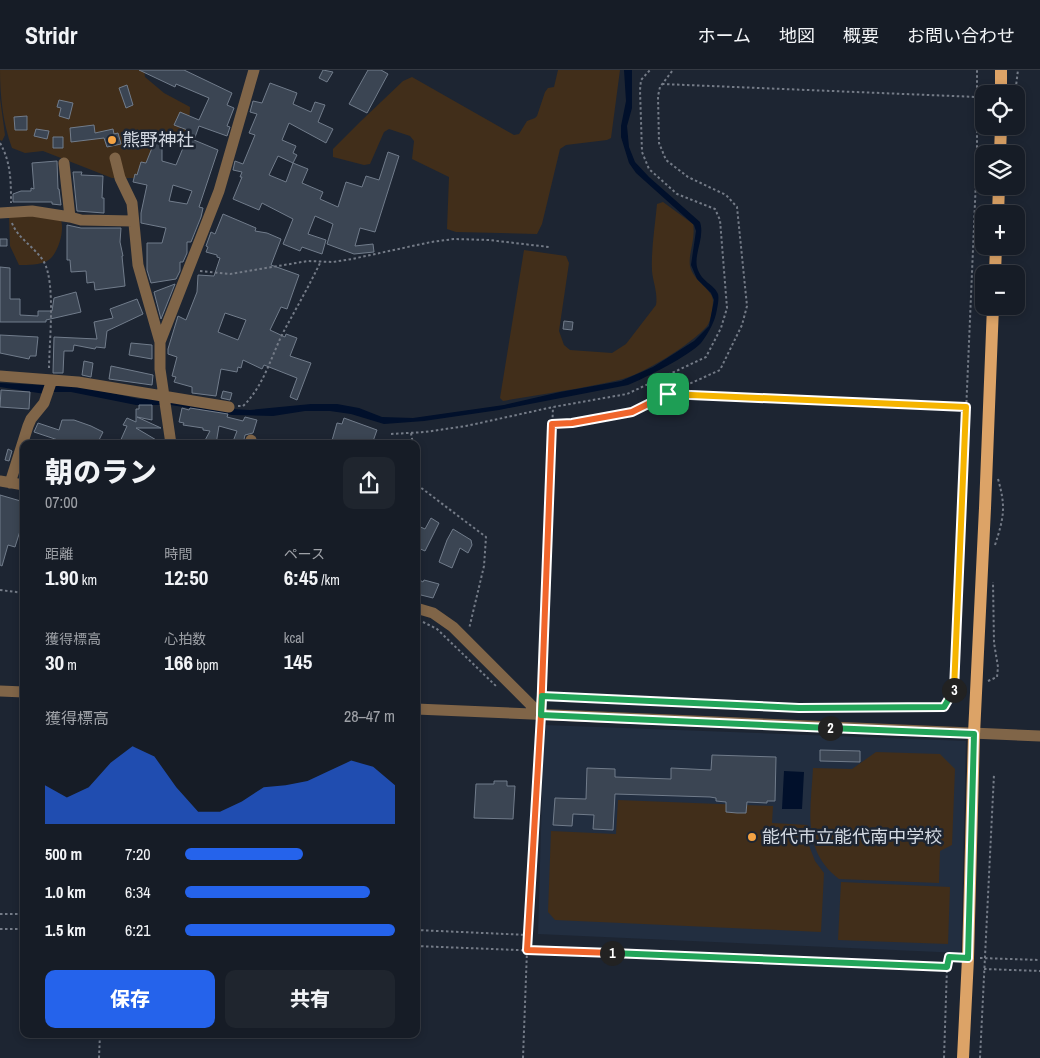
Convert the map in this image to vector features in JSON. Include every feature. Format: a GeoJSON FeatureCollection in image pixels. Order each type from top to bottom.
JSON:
{"type":"FeatureCollection","features":[{"type":"Feature","properties":{"kind":"main road"},"geometry":{"type":"LineString","coordinates":[[1001,70],[1001,85]]}},
{"type":"Feature","properties":{"kind":"main road"},"geometry":{"type":"LineString","coordinates":[[963,1058],[968,958],[974,734],[993,315]]}},
{"type":"Feature","properties":{"kind":"street"},"geometry":{"type":"LineString","coordinates":[[160,342],[219,191],[254,70]]}},
{"type":"Feature","properties":{"kind":"street"},"geometry":{"type":"LineString","coordinates":[[114,158],[120,178],[132,203],[138,265],[160,342],[160,369],[170,440]]}},
{"type":"Feature","properties":{"kind":"street"},"geometry":{"type":"LineString","coordinates":[[64,163],[70,217]]}},
{"type":"Feature","properties":{"kind":"street"},"geometry":{"type":"LineString","coordinates":[[5,213],[32,211],[81,220],[133,221]]}},
{"type":"Feature","properties":{"kind":"street"},"geometry":{"type":"LineString","coordinates":[[0,376],[50,380],[164,400],[229,407]]}},
{"type":"Feature","properties":{"kind":"street"},"geometry":{"type":"LineString","coordinates":[[22,440],[28,426],[48,395],[50,380]]}},
{"type":"Feature","properties":{"kind":"street"},"geometry":{"type":"LineString","coordinates":[[20,445],[5,482],[20,484]]}},
{"type":"Feature","properties":{"kind":"street"},"geometry":{"type":"LineString","coordinates":[[420,609],[433,613],[453,627],[541,715]]}},
{"type":"Feature","properties":{"kind":"street"},"geometry":{"type":"LineString","coordinates":[[0,691],[20,692]]}},
{"type":"Feature","properties":{"kind":"street"},"geometry":{"type":"LineString","coordinates":[[420,709],[1040,736]]}},
{"type":"Feature","properties":{"kind":"path"},"geometry":{"type":"LineString","coordinates":[[391,434],[466,426],[553,407],[627,394],[706,357],[721,328],[727,308],[720,220],[715,208],[678,194],[649,169],[642,152],[640,90],[641,80],[650,70]]}},
{"type":"Feature","properties":{"kind":"path"},"geometry":{"type":"LineString","coordinates":[[552,424],[572,423],[632,412],[720,370],[742,325],[747,306],[737,207],[726,195],[688,177],[666,160],[659,144],[658,96],[660,87],[673,70]]}},
{"type":"Feature","properties":{"kind":"path"},"geometry":{"type":"LineString","coordinates":[[977,70],[977,85]]}},
{"type":"Feature","properties":{"kind":"path"},"geometry":{"type":"LineString","coordinates":[[1016,85],[1018,70]]}},
{"type":"Feature","properties":{"kind":"path"},"geometry":{"type":"LineString","coordinates":[[662,84],[975,97]]}},
{"type":"Feature","properties":{"kind":"path"},"geometry":{"type":"LineString","coordinates":[[542,696],[799,708],[944,707],[954,692],[977,135]]}},
{"type":"Feature","properties":{"kind":"path"},"geometry":{"type":"LineString","coordinates":[[0,143],[6,154],[11,177],[5,213],[16,232],[44,262],[50,279],[50,380]]}},
{"type":"Feature","properties":{"kind":"path"},"geometry":{"type":"LineString","coordinates":[[187,271],[230,274],[293,263],[352,259],[454,239],[489,240],[549,247]]}},
{"type":"Feature","properties":{"kind":"path"},"geometry":{"type":"LineString","coordinates":[[229,407],[243,406],[253,396],[321,261]]}},
{"type":"Feature","properties":{"kind":"path"},"geometry":{"type":"LineString","coordinates":[[668,394],[966,407]]}},
{"type":"Feature","properties":{"kind":"path"},"geometry":{"type":"LineString","coordinates":[[523,1058],[527,950],[542,696],[553,407]]}},
{"type":"Feature","properties":{"kind":"path"},"geometry":{"type":"LineString","coordinates":[[411,433],[412,440]]}},
{"type":"Feature","properties":{"kind":"path"},"geometry":{"type":"LineString","coordinates":[[995,545],[1003,520],[1004,500],[998,478]]}},
{"type":"Feature","properties":{"kind":"path"},"geometry":{"type":"LineString","coordinates":[[420,487],[486,537],[484,566],[466,640]]}},
{"type":"Feature","properties":{"kind":"path"},"geometry":{"type":"LineString","coordinates":[[976,684],[997,677],[998,668],[994,642],[994,580]]}},
{"type":"Feature","properties":{"kind":"path"},"geometry":{"type":"LineString","coordinates":[[0,590],[20,592]]}},
{"type":"Feature","properties":{"kind":"path"},"geometry":{"type":"LineString","coordinates":[[420,620],[437,629],[496,686],[505,678]]}},
{"type":"Feature","properties":{"kind":"path"},"geometry":{"type":"LineString","coordinates":[[980,1058],[994,774]]}},
{"type":"Feature","properties":{"kind":"path"},"geometry":{"type":"LineString","coordinates":[[0,914],[20,914]]}},
{"type":"Feature","properties":{"kind":"path"},"geometry":{"type":"LineString","coordinates":[[0,928],[20,930]]}},
{"type":"Feature","properties":{"kind":"path"},"geometry":{"type":"LineString","coordinates":[[420,930],[528,935]]}},
{"type":"Feature","properties":{"kind":"path"},"geometry":{"type":"LineString","coordinates":[[420,946],[947,967]]}},
{"type":"Feature","properties":{"kind":"path"},"geometry":{"type":"LineString","coordinates":[[944,1058],[947,967],[949,957],[1040,960]]}},
{"type":"Feature","properties":{"kind":"path"},"geometry":{"type":"LineString","coordinates":[[984,969],[1040,971]]}},
{"type":"Feature","properties":{"kind":"path"},"geometry":{"type":"LineString","coordinates":[[99,1058],[100,1038]]}},
{"type":"Feature","properties":{"kind":"shaded area"},"geometry":{"type":"Polygon","coordinates":[[[0,70],[144,70],[145,77],[164,93],[190,107],[189,129],[176,136],[159,139],[137,178],[112,178],[43,151],[25,153],[12,148],[9,139],[3,110],[0,70]]]}},
{"type":"Feature","properties":{"kind":"shaded area"},"geometry":{"type":"Polygon","coordinates":[[[558,70],[620,70],[611,138],[566,145],[560,149],[542,224],[537,234],[456,232],[447,229],[449,177],[412,159],[414,141],[410,136],[389,129],[384,132],[370,164],[364,165],[333,157],[333,149],[403,81],[412,77],[514,135],[519,134],[527,121],[537,116],[545,92],[548,88],[554,87],[558,70]]]}},
{"type":"Feature","properties":{"kind":"shaded area"},"geometry":{"type":"Polygon","coordinates":[[[624,70],[632,70],[632,108],[627,126],[629,147],[635,162],[649,177],[700,222],[701,233],[696,262],[697,267],[701,276],[714,288],[718,296],[715,318],[701,343],[687,354],[655,372],[628,385],[499,410],[424,421],[384,424],[351,414],[330,411],[305,411],[273,416],[232,415],[171,405],[136,405],[71,392],[45,394],[0,387],[0,383],[84,387],[139,399],[159,399],[250,410],[311,404],[337,404],[359,408],[382,417],[413,418],[504,405],[621,381],[653,367],[694,341],[709,326],[714,300],[711,293],[697,279],[691,265],[696,231],[694,225],[636,173],[629,163],[621,137],[621,126],[626,101],[624,70]]]}},
{"type":"Feature","properties":{"kind":"shaded area"},"geometry":{"type":"Polygon","coordinates":[[[0,98],[5,135],[2,141],[0,140],[0,98]]]}},
{"type":"Feature","properties":{"kind":"shaded area"},"geometry":{"type":"Polygon","coordinates":[[[663,202],[693,224],[694,235],[690,266],[713,300],[711,317],[707,326],[679,350],[629,377],[590,386],[503,401],[500,398],[524,250],[566,256],[569,263],[559,331],[564,345],[570,350],[612,353],[626,344],[656,305],[656,292],[652,271],[653,246],[657,204],[663,202]]]}},
{"type":"Feature","properties":{"kind":"shaded area"},"geometry":{"type":"Polygon","coordinates":[[[17,214],[60,218],[62,228],[58,248],[55,254],[47,261],[37,264],[19,265],[10,246],[9,216],[17,214]]]}},
{"type":"Feature","properties":{"kind":"shaded area","name":"能代市立能代南中学校"},"geometry":{"type":"Polygon","coordinates":[[[544,725],[966,741],[961,953],[538,934],[544,725]]]}},
{"type":"Feature","properties":{"kind":"shaded area"},"geometry":{"type":"Polygon","coordinates":[[[876,752],[940,754],[955,769],[952,845],[940,851],[939,883],[839,879],[827,868],[819,855],[814,842],[810,814],[813,768],[852,769],[876,752]]]}},
{"type":"Feature","properties":{"kind":"shaded area"},"geometry":{"type":"Polygon","coordinates":[[[784,771],[804,772],[802,809],[782,809],[784,771]]]}},
{"type":"Feature","properties":{"kind":"shaded area"},"geometry":{"type":"Polygon","coordinates":[[[618,800],[773,806],[772,823],[808,825],[808,843],[815,861],[824,873],[821,932],[555,920],[548,912],[551,831],[616,834],[618,800]]]}},
{"type":"Feature","properties":{"kind":"shaded area"},"geometry":{"type":"Polygon","coordinates":[[[841,882],[950,887],[948,944],[838,940],[841,882]]]}},
{"type":"Feature","properties":{"kind":"building"},"geometry":{"type":"Polygon","coordinates":[[[139,70],[184,70],[232,93],[227,105],[234,108],[227,126],[230,127],[227,136],[199,126],[194,140],[218,150],[199,207],[203,208],[201,217],[191,242],[187,242],[187,253],[183,262],[180,262],[180,271],[176,279],[151,283],[147,270],[147,243],[162,243],[166,228],[141,223],[141,213],[147,185],[133,182],[135,174],[137,175],[141,162],[146,163],[152,148],[148,146],[148,134],[162,139],[162,161],[176,165],[190,131],[174,125],[180,112],[199,120],[209,98],[176,84],[175,87],[139,70]],[[173,185],[169,201],[187,204],[192,191],[173,185]]]}},
{"type":"Feature","properties":{"kind":"building"},"geometry":{"type":"Polygon","coordinates":[[[323,70],[333,72],[327,82],[319,78],[323,70]]]}},
{"type":"Feature","properties":{"kind":"building"},"geometry":{"type":"Polygon","coordinates":[[[368,70],[381,70],[388,74],[367,113],[349,104],[368,70]]]}},
{"type":"Feature","properties":{"kind":"building"},"geometry":{"type":"Polygon","coordinates":[[[270,83],[297,93],[293,104],[311,112],[315,102],[325,105],[318,122],[333,129],[326,143],[289,123],[282,140],[296,146],[293,153],[297,155],[293,163],[308,169],[302,183],[323,192],[320,199],[338,207],[346,182],[362,187],[366,176],[379,180],[388,152],[399,156],[375,232],[360,228],[355,246],[373,244],[374,252],[354,254],[327,244],[333,224],[315,216],[308,234],[326,240],[322,254],[302,247],[300,251],[283,244],[293,219],[262,203],[259,210],[233,199],[242,177],[240,177],[242,172],[233,170],[235,161],[243,164],[255,135],[249,133],[257,114],[250,112],[253,101],[262,103],[270,83]],[[278,156],[269,175],[286,182],[293,163],[278,156]]]}},
{"type":"Feature","properties":{"kind":"building"},"geometry":{"type":"Polygon","coordinates":[[[127,85],[133,105],[126,108],[119,88],[127,85]]]}},
{"type":"Feature","properties":{"kind":"building"},"geometry":{"type":"Polygon","coordinates":[[[59,100],[73,103],[69,119],[59,116],[61,108],[57,107],[59,100]]]}},
{"type":"Feature","properties":{"kind":"building"},"geometry":{"type":"Polygon","coordinates":[[[27,116],[27,130],[15,130],[14,117],[27,116]]]}},
{"type":"Feature","properties":{"kind":"building"},"geometry":{"type":"Polygon","coordinates":[[[94,125],[95,133],[113,129],[114,134],[118,133],[121,144],[107,147],[104,138],[71,142],[70,128],[94,125]]]}},
{"type":"Feature","properties":{"kind":"building"},"geometry":{"type":"Polygon","coordinates":[[[36,129],[49,131],[47,139],[34,136],[36,129]]]}},
{"type":"Feature","properties":{"kind":"building"},"geometry":{"type":"Polygon","coordinates":[[[53,137],[63,137],[63,148],[53,148],[53,137]]]}},
{"type":"Feature","properties":{"kind":"building"},"geometry":{"type":"Polygon","coordinates":[[[57,161],[58,189],[61,205],[52,204],[52,202],[13,202],[13,194],[21,191],[31,191],[31,188],[34,189],[32,163],[57,161]]]}},
{"type":"Feature","properties":{"kind":"building"},"geometry":{"type":"Polygon","coordinates":[[[73,172],[82,172],[81,175],[103,176],[102,198],[104,198],[104,213],[77,211],[73,172]]]}},
{"type":"Feature","properties":{"kind":"building"},"geometry":{"type":"Polygon","coordinates":[[[223,214],[256,228],[255,231],[267,233],[281,239],[271,265],[299,275],[287,309],[281,307],[270,330],[285,337],[286,334],[297,338],[290,356],[311,363],[297,400],[290,397],[297,378],[264,365],[262,369],[243,360],[241,368],[238,367],[237,372],[221,369],[216,396],[192,393],[192,387],[174,382],[176,377],[172,376],[177,357],[168,354],[168,349],[178,316],[186,320],[197,292],[198,275],[214,276],[220,258],[217,255],[206,252],[208,247],[206,246],[211,232],[215,234],[223,214]],[[225,313],[218,332],[238,340],[246,320],[225,313]]]}},
{"type":"Feature","properties":{"kind":"building"},"geometry":{"type":"Polygon","coordinates":[[[67,225],[81,228],[121,228],[120,242],[125,286],[95,290],[94,282],[87,283],[86,271],[71,272],[70,260],[67,260],[67,225]]]}},
{"type":"Feature","properties":{"kind":"building"},"geometry":{"type":"Polygon","coordinates":[[[0,239],[7,239],[7,246],[0,246],[0,239]]]}},
{"type":"Feature","properties":{"kind":"building"},"geometry":{"type":"Polygon","coordinates":[[[0,267],[10,268],[10,299],[20,299],[20,315],[38,316],[38,311],[52,311],[54,298],[76,292],[81,312],[46,320],[46,322],[0,322],[0,267]]]}},
{"type":"Feature","properties":{"kind":"building"},"geometry":{"type":"Polygon","coordinates":[[[175,284],[161,319],[154,292],[175,284]]]}},
{"type":"Feature","properties":{"kind":"building"},"geometry":{"type":"Polygon","coordinates":[[[137,299],[143,314],[107,331],[105,348],[96,347],[95,349],[74,345],[73,351],[64,351],[63,373],[53,373],[54,337],[97,339],[94,322],[113,318],[110,309],[137,299]]]}},
{"type":"Feature","properties":{"kind":"building"},"geometry":{"type":"Polygon","coordinates":[[[564,321],[573,322],[572,330],[563,329],[564,321]]]}},
{"type":"Feature","properties":{"kind":"building"},"geometry":{"type":"Polygon","coordinates":[[[0,335],[38,337],[36,356],[30,356],[29,359],[0,353],[0,335]]]}},
{"type":"Feature","properties":{"kind":"building"},"geometry":{"type":"Polygon","coordinates":[[[131,343],[152,345],[152,359],[129,355],[131,343]]]}},
{"type":"Feature","properties":{"kind":"building"},"geometry":{"type":"Polygon","coordinates":[[[84,361],[93,363],[91,377],[82,375],[84,361]]]}},
{"type":"Feature","properties":{"kind":"building"},"geometry":{"type":"Polygon","coordinates":[[[111,366],[153,375],[152,385],[109,379],[111,366]]]}},
{"type":"Feature","properties":{"kind":"building"},"geometry":{"type":"Polygon","coordinates":[[[1,390],[30,392],[29,409],[0,407],[1,390]]]}},
{"type":"Feature","properties":{"kind":"building"},"geometry":{"type":"Polygon","coordinates":[[[223,391],[232,393],[230,400],[221,398],[223,391]]]}},
{"type":"Feature","properties":{"kind":"building"},"geometry":{"type":"Polygon","coordinates":[[[139,405],[152,405],[152,420],[137,417],[161,428],[136,428],[156,440],[121,440],[127,426],[123,425],[127,418],[136,422],[136,409],[139,409],[139,405]]]}},
{"type":"Feature","properties":{"kind":"building"},"geometry":{"type":"Polygon","coordinates":[[[182,408],[228,414],[227,417],[243,421],[245,417],[257,420],[253,433],[245,435],[244,440],[234,440],[237,431],[219,426],[217,440],[205,440],[210,431],[183,425],[184,423],[179,422],[182,408]]]}},
{"type":"Feature","properties":{"kind":"building"},"geometry":{"type":"Polygon","coordinates":[[[344,418],[377,430],[373,440],[332,440],[337,423],[342,424],[344,418]]]}},
{"type":"Feature","properties":{"kind":"building"},"geometry":{"type":"Polygon","coordinates":[[[62,420],[74,420],[103,432],[99,440],[58,440],[34,432],[38,423],[59,430],[62,420]]]}},
{"type":"Feature","properties":{"kind":"building"},"geometry":{"type":"Polygon","coordinates":[[[8,449],[12,451],[9,461],[5,460],[8,449]]]}},
{"type":"Feature","properties":{"kind":"building"},"geometry":{"type":"Polygon","coordinates":[[[0,495],[20,501],[20,531],[15,547],[8,545],[2,566],[0,565],[0,495]]]}},
{"type":"Feature","properties":{"kind":"building"},"geometry":{"type":"Polygon","coordinates":[[[431,518],[439,523],[425,551],[420,549],[420,527],[425,529],[431,518]]]}},
{"type":"Feature","properties":{"kind":"building"},"geometry":{"type":"Polygon","coordinates":[[[453,529],[471,540],[472,545],[468,553],[460,548],[452,568],[439,562],[453,529]]]}},
{"type":"Feature","properties":{"kind":"building"},"geometry":{"type":"Polygon","coordinates":[[[420,580],[439,584],[433,598],[420,595],[420,580]]]}},
{"type":"Feature","properties":{"kind":"building"},"geometry":{"type":"Polygon","coordinates":[[[820,750],[860,751],[860,762],[820,761],[820,750]]]}},
{"type":"Feature","properties":{"kind":"building"},"geometry":{"type":"Polygon","coordinates":[[[712,755],[776,757],[775,801],[767,801],[767,803],[747,802],[746,813],[737,813],[726,812],[726,802],[716,801],[716,798],[710,797],[615,794],[613,830],[593,829],[594,815],[573,814],[572,826],[553,825],[555,798],[586,799],[587,768],[615,769],[615,777],[671,779],[671,768],[711,770],[712,755]]]}},
{"type":"Feature","properties":{"kind":"building"},"geometry":{"type":"Polygon","coordinates":[[[494,781],[507,781],[507,786],[515,786],[513,819],[474,818],[476,784],[494,784],[494,781]]]}},
{"type":"Feature","properties":{"kind":"place","name":"熊野神社"},"geometry":{"type":"Point","coordinates":[112,140]}},
{"type":"Feature","properties":{"kind":"place","name":"能代市立能代南中学校"},"geometry":{"type":"Point","coordinates":[752,837]}},
{"type":"Feature","properties":{"kind":"route"},"geometry":{"type":"LineString","coordinates":[[668,394],[632,412],[572,423],[552,424],[542,696],[527,950],[947,967],[949,957],[968,958],[974,734],[541,715],[542,696],[799,708],[944,707],[954,692],[966,407],[668,394]]}}]}
